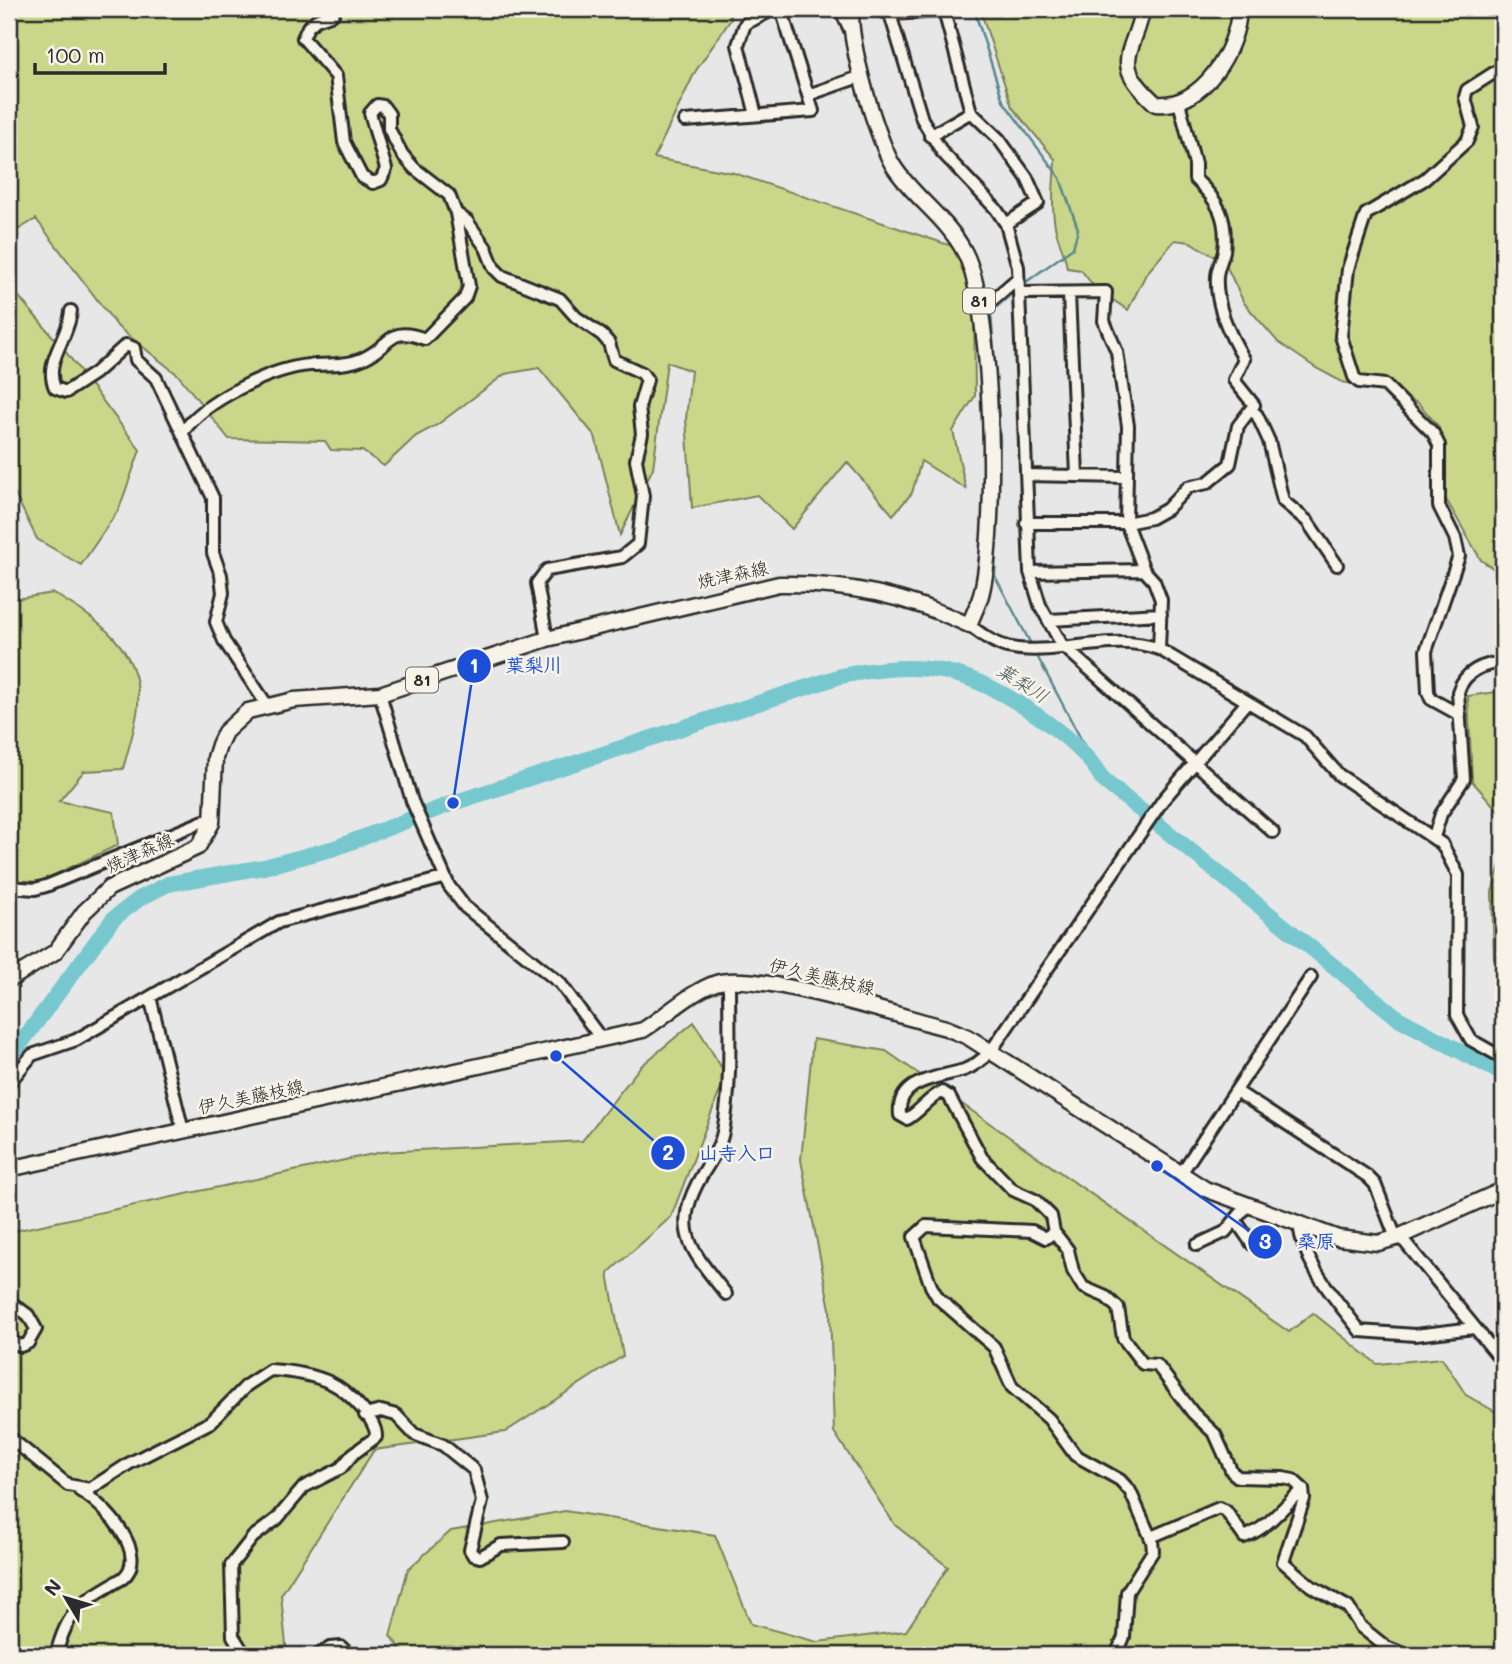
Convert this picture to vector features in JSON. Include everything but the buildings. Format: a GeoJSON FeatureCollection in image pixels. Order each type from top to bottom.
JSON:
{"type":"FeatureCollection","features":[{"type":"Feature","properties":{"kind":"main road","name":"81"},"geometry":{"type":"LineString","coordinates":[[852,9],[853,36],[882,143],[894,167],[953,233],[974,272],[981,310],[990,421],[990,474],[986,560],[981,596],[969,625]]}},
{"type":"Feature","properties":{"kind":"main road"},"geometry":{"type":"LineString","coordinates":[[1143,9],[1126,55],[1128,71],[1156,104],[1170,105],[1179,102],[1202,85],[1227,55],[1235,38],[1239,9]]}},
{"type":"Feature","properties":{"kind":"main road","name":"焼津森線"},"geometry":{"type":"LineString","coordinates":[[9,980],[55,952],[84,912],[109,888],[198,847],[212,823],[215,758],[219,745],[237,719],[267,705],[380,694],[547,639],[779,584],[814,583],[882,592],[926,605],[969,625]]}},
{"type":"Feature","properties":{"kind":"main road","name":"伊久美藤枝線"},"geometry":{"type":"LineString","coordinates":[[9,1169],[643,1030],[701,991],[729,981],[764,982],[946,1028],[991,1051],[1180,1175],[1247,1206],[1357,1242],[1378,1243],[1398,1237],[1503,1191]]}},
{"type":"Feature","properties":{"kind":"street"},"geometry":{"type":"LineString","coordinates":[[183,432],[192,419],[228,396],[281,370],[334,366],[364,358],[394,334],[409,333],[425,339],[465,298],[469,286],[456,213],[449,195],[414,169],[402,154],[389,129],[389,114],[383,106],[377,105],[370,113],[386,169],[381,180],[373,183],[362,177],[344,142],[336,76],[303,38],[308,27],[333,14],[335,9]]}},
{"type":"Feature","properties":{"kind":"street"},"geometry":{"type":"LineString","coordinates":[[756,115],[738,45],[745,24],[774,9]]}},
{"type":"Feature","properties":{"kind":"street"},"geometry":{"type":"LineString","coordinates":[[685,121],[813,111],[781,9]]}},
{"type":"Feature","properties":{"kind":"street"},"geometry":{"type":"LineString","coordinates":[[840,9],[853,36]]}},
{"type":"Feature","properties":{"kind":"street"},"geometry":{"type":"LineString","coordinates":[[878,9],[890,14],[944,11],[971,111],[999,139],[1027,178],[1038,203],[1006,225]]}},
{"type":"Feature","properties":{"kind":"street"},"geometry":{"type":"LineString","coordinates":[[890,14],[916,103],[930,135],[942,152],[986,196],[1006,225],[1014,247],[1019,293],[1026,523],[1030,572],[1040,605],[1062,645],[1273,832]]}},
{"type":"Feature","properties":{"kind":"street"},"geometry":{"type":"LineString","coordinates":[[1460,715],[1432,698],[1428,692],[1426,651],[1459,556],[1455,538],[1439,506],[1439,445],[1433,433],[1385,385],[1359,382],[1354,377],[1341,336],[1342,318],[1348,269],[1366,214],[1425,179],[1467,141],[1473,127],[1465,97],[1467,90],[1503,67]]}},
{"type":"Feature","properties":{"kind":"street"},"geometry":{"type":"LineString","coordinates":[[808,95],[862,76]]}},
{"type":"Feature","properties":{"kind":"street"},"geometry":{"type":"LineString","coordinates":[[1026,523],[1126,523],[1152,518],[1167,509],[1188,487],[1207,483],[1222,472],[1235,455],[1238,426],[1254,405],[1234,380],[1244,359],[1225,320],[1218,293],[1217,276],[1225,238],[1217,200],[1195,179],[1195,164],[1179,102]]}},
{"type":"Feature","properties":{"kind":"street"},"geometry":{"type":"LineString","coordinates":[[930,135],[971,111]]}},
{"type":"Feature","properties":{"kind":"street"},"geometry":{"type":"LineString","coordinates":[[456,213],[467,221],[502,276],[560,299],[576,317],[602,335],[609,343],[614,360],[642,373],[647,380],[639,407],[642,434],[636,460],[643,496],[638,544],[622,557],[547,570],[541,575],[537,583],[547,639]]}},
{"type":"Feature","properties":{"kind":"street"},"geometry":{"type":"LineString","coordinates":[[981,310],[1018,278]]}},
{"type":"Feature","properties":{"kind":"street"},"geometry":{"type":"LineString","coordinates":[[1019,293],[1106,292],[1104,321],[1117,352],[1128,426],[1126,523],[1144,570],[1161,600],[1159,649]]}},
{"type":"Feature","properties":{"kind":"street"},"geometry":{"type":"LineString","coordinates":[[1069,294],[1077,475]]}},
{"type":"Feature","properties":{"kind":"street"},"geometry":{"type":"LineString","coordinates":[[71,311],[70,326],[62,336],[50,378],[55,388],[66,393],[95,373],[126,345],[134,348],[136,360],[156,378],[213,498],[213,553],[221,575],[223,593],[216,622],[224,641],[267,705]]}},
{"type":"Feature","properties":{"kind":"street"},"geometry":{"type":"LineString","coordinates":[[1251,410],[1263,425],[1269,441],[1283,501],[1307,521],[1337,565]]}},
{"type":"Feature","properties":{"kind":"street"},"geometry":{"type":"LineString","coordinates":[[1026,475],[1126,477]]}},
{"type":"Feature","properties":{"kind":"street"},"geometry":{"type":"LineString","coordinates":[[1030,572],[1144,570]]}},
{"type":"Feature","properties":{"kind":"street"},"geometry":{"type":"LineString","coordinates":[[1049,620],[1161,614]]}},
{"type":"Feature","properties":{"kind":"street"},"geometry":{"type":"LineString","coordinates":[[969,625],[1006,647],[1034,649],[1062,645],[1133,644],[1159,649],[1305,736],[1339,775],[1434,837],[1449,853],[1458,875],[1457,1016],[1471,1040],[1503,1058]]}},
{"type":"Feature","properties":{"kind":"street"},"geometry":{"type":"LineString","coordinates":[[1434,837],[1441,814],[1464,779],[1458,692],[1461,683],[1486,664],[1503,663]]}},
{"type":"Feature","properties":{"kind":"street"},"geometry":{"type":"LineString","coordinates":[[380,694],[412,801],[443,878],[465,907],[560,983],[602,1040]]}},
{"type":"Feature","properties":{"kind":"street"},"geometry":{"type":"LineString","coordinates":[[1247,702],[1163,800],[991,1051],[981,1061],[965,1069],[931,1076],[907,1090],[898,1103],[900,1115],[907,1119],[920,1112],[932,1096],[942,1092],[949,1096],[982,1158],[1013,1190],[1035,1200],[1051,1216],[1054,1232],[1068,1250],[1073,1271],[1083,1287],[1106,1297],[1118,1308],[1123,1338],[1143,1364],[1157,1365],[1193,1413],[1215,1434],[1232,1472],[1238,1477],[1293,1480],[1303,1489],[1304,1499],[1283,1562],[1311,1586],[1348,1607],[1361,1627],[1386,1647],[1406,1655]]}},
{"type":"Feature","properties":{"kind":"street"},"geometry":{"type":"LineString","coordinates":[[9,887],[35,889],[46,886],[204,821],[212,823]]}},
{"type":"Feature","properties":{"kind":"street"},"geometry":{"type":"LineString","coordinates":[[9,1083],[32,1055],[76,1040],[279,922],[443,878]]}},
{"type":"Feature","properties":{"kind":"street"},"geometry":{"type":"LineString","coordinates":[[1180,1175],[1311,976]]}},
{"type":"Feature","properties":{"kind":"street"},"geometry":{"type":"LineString","coordinates":[[726,1294],[691,1251],[687,1238],[689,1198],[722,1138],[727,1107],[729,981]]}},
{"type":"Feature","properties":{"kind":"street"},"geometry":{"type":"LineString","coordinates":[[150,997],[183,1131]]}},
{"type":"Feature","properties":{"kind":"street"},"geometry":{"type":"LineString","coordinates":[[1236,1091],[1367,1176],[1375,1184],[1398,1237],[1503,1362]]}},
{"type":"Feature","properties":{"kind":"street"},"geometry":{"type":"LineString","coordinates":[[1197,1245],[1214,1240],[1236,1222],[1247,1206]]}},
{"type":"Feature","properties":{"kind":"street"},"geometry":{"type":"LineString","coordinates":[[1236,1222],[1252,1244]]}},
{"type":"Feature","properties":{"kind":"street"},"geometry":{"type":"LineString","coordinates":[[1299,1225],[1300,1236],[1320,1278],[1360,1331],[1415,1335],[1474,1328]]}},
{"type":"Feature","properties":{"kind":"street"},"geometry":{"type":"LineString","coordinates":[[1054,1232],[1046,1238],[1032,1231],[926,1226],[914,1237],[931,1286],[938,1298],[987,1338],[1012,1387],[1049,1419],[1075,1455],[1121,1480],[1130,1491],[1151,1537],[1153,1551],[1128,1592],[1124,1637],[1116,1655]]}},
{"type":"Feature","properties":{"kind":"street"},"geometry":{"type":"LineString","coordinates":[[9,1301],[28,1315],[36,1329],[28,1343],[21,1346],[9,1341]]}},
{"type":"Feature","properties":{"kind":"street"},"geometry":{"type":"LineString","coordinates":[[75,1488],[90,1489],[130,1463],[199,1430],[222,1413],[247,1385],[270,1370],[331,1383],[365,1415],[376,1431],[376,1437],[353,1454],[341,1468],[304,1487],[277,1519],[253,1536],[231,1565],[233,1636],[245,1655]]}},
{"type":"Feature","properties":{"kind":"street"},"geometry":{"type":"LineString","coordinates":[[365,1415],[381,1411],[396,1415],[414,1434],[443,1445],[474,1470],[482,1501],[470,1550],[473,1555],[480,1557],[501,1545],[563,1542]]}},
{"type":"Feature","properties":{"kind":"street"},"geometry":{"type":"LineString","coordinates":[[9,1437],[75,1488],[92,1497],[132,1549],[130,1572],[72,1612],[63,1628],[56,1655]]}},
{"type":"Feature","properties":{"kind":"street"},"geometry":{"type":"LineString","coordinates":[[1151,1537],[1205,1511],[1219,1508],[1226,1511],[1244,1537],[1264,1530],[1278,1510],[1303,1489]]}},
{"type":"Feature","properties":{"kind":"street"},"geometry":{"type":"LineString","coordinates":[[318,1655],[330,1647],[341,1647],[350,1655]]}},
{"type":"Feature","properties":{"kind":"green space"},"geometry":{"type":"Polygon","coordinates":[[[9,9],[729,9],[731,19],[695,72],[654,158],[734,173],[955,247],[974,303],[975,396],[953,431],[966,489],[921,461],[912,493],[893,515],[847,462],[792,529],[757,495],[692,508],[686,419],[691,371],[667,362],[653,468],[620,535],[595,436],[539,368],[505,374],[437,425],[416,436],[384,466],[362,451],[331,450],[325,441],[229,439],[178,375],[118,327],[36,219],[9,235],[9,9]]]}},
{"type":"Feature","properties":{"kind":"green space"},"geometry":{"type":"Polygon","coordinates":[[[980,9],[1503,9],[1503,575],[1481,560],[1444,496],[1439,427],[1418,403],[1385,390],[1342,382],[1278,342],[1244,303],[1225,263],[1190,242],[1175,240],[1146,274],[1128,310],[1095,288],[1081,270],[1067,268],[1054,218],[1055,159],[1012,107],[980,9]]]}},
{"type":"Feature","properties":{"kind":"green space"},"geometry":{"type":"Polygon","coordinates":[[[9,285],[65,351],[140,450],[119,509],[81,565],[37,539],[9,482],[9,285]]]}},
{"type":"Feature","properties":{"kind":"green space"},"geometry":{"type":"Polygon","coordinates":[[[53,593],[85,613],[114,638],[133,668],[138,706],[123,769],[84,771],[59,801],[114,812],[118,845],[33,885],[9,881],[9,600],[53,593]]]}},
{"type":"Feature","properties":{"kind":"green space"},"geometry":{"type":"Polygon","coordinates":[[[1503,691],[1503,816],[1472,781],[1468,696],[1503,691]]]}},
{"type":"Feature","properties":{"kind":"green space"},"geometry":{"type":"Polygon","coordinates":[[[1503,855],[1503,959],[1494,958],[1492,892],[1503,855]]]}},
{"type":"Feature","properties":{"kind":"green space"},"geometry":{"type":"Polygon","coordinates":[[[694,1022],[726,1075],[671,1217],[608,1273],[623,1356],[505,1432],[374,1450],[281,1595],[287,1655],[9,1655],[9,1232],[382,1152],[582,1141],[640,1067],[694,1022]]]}},
{"type":"Feature","properties":{"kind":"green space"},"geometry":{"type":"Polygon","coordinates":[[[813,1039],[886,1051],[1289,1332],[1313,1313],[1377,1364],[1442,1358],[1466,1395],[1503,1416],[1503,1655],[407,1655],[390,1636],[408,1569],[451,1531],[565,1511],[715,1535],[751,1624],[817,1642],[906,1631],[948,1567],[895,1525],[834,1432],[830,1309],[801,1160],[813,1039]]]}},
{"type":"Feature","properties":{"kind":"waterway"},"geometry":{"type":"LineString","coordinates":[[974,9],[1003,101],[1060,178],[1078,229],[1073,248],[1022,285]]}},
{"type":"Feature","properties":{"kind":"waterway"},"geometry":{"type":"LineString","coordinates":[[1015,291],[991,312],[1000,440],[995,576],[1032,646]]}},
{"type":"Feature","properties":{"kind":"waterway"},"geometry":{"type":"LineString","coordinates":[[1035,652],[1092,760]]}},
{"type":"Feature","properties":{"kind":"waterway","name":"葉梨川"},"geometry":{"type":"LineString","coordinates":[[9,1059],[113,919],[139,899],[168,884],[264,867],[335,848],[453,803],[841,676],[897,668],[945,672],[967,678],[989,687],[1038,716],[1066,737],[1103,780],[1398,1018],[1503,1074]]}},
{"type":"Feature","properties":{"kind":"place","name":"葉梨川"},"geometry":{"type":"Point","coordinates":[453,803]}},
{"type":"Feature","properties":{"kind":"place","name":"山寺入口"},"geometry":{"type":"Point","coordinates":[556,1056]}},
{"type":"Feature","properties":{"kind":"place","name":"桑原"},"geometry":{"type":"Point","coordinates":[1157,1166]}}]}
